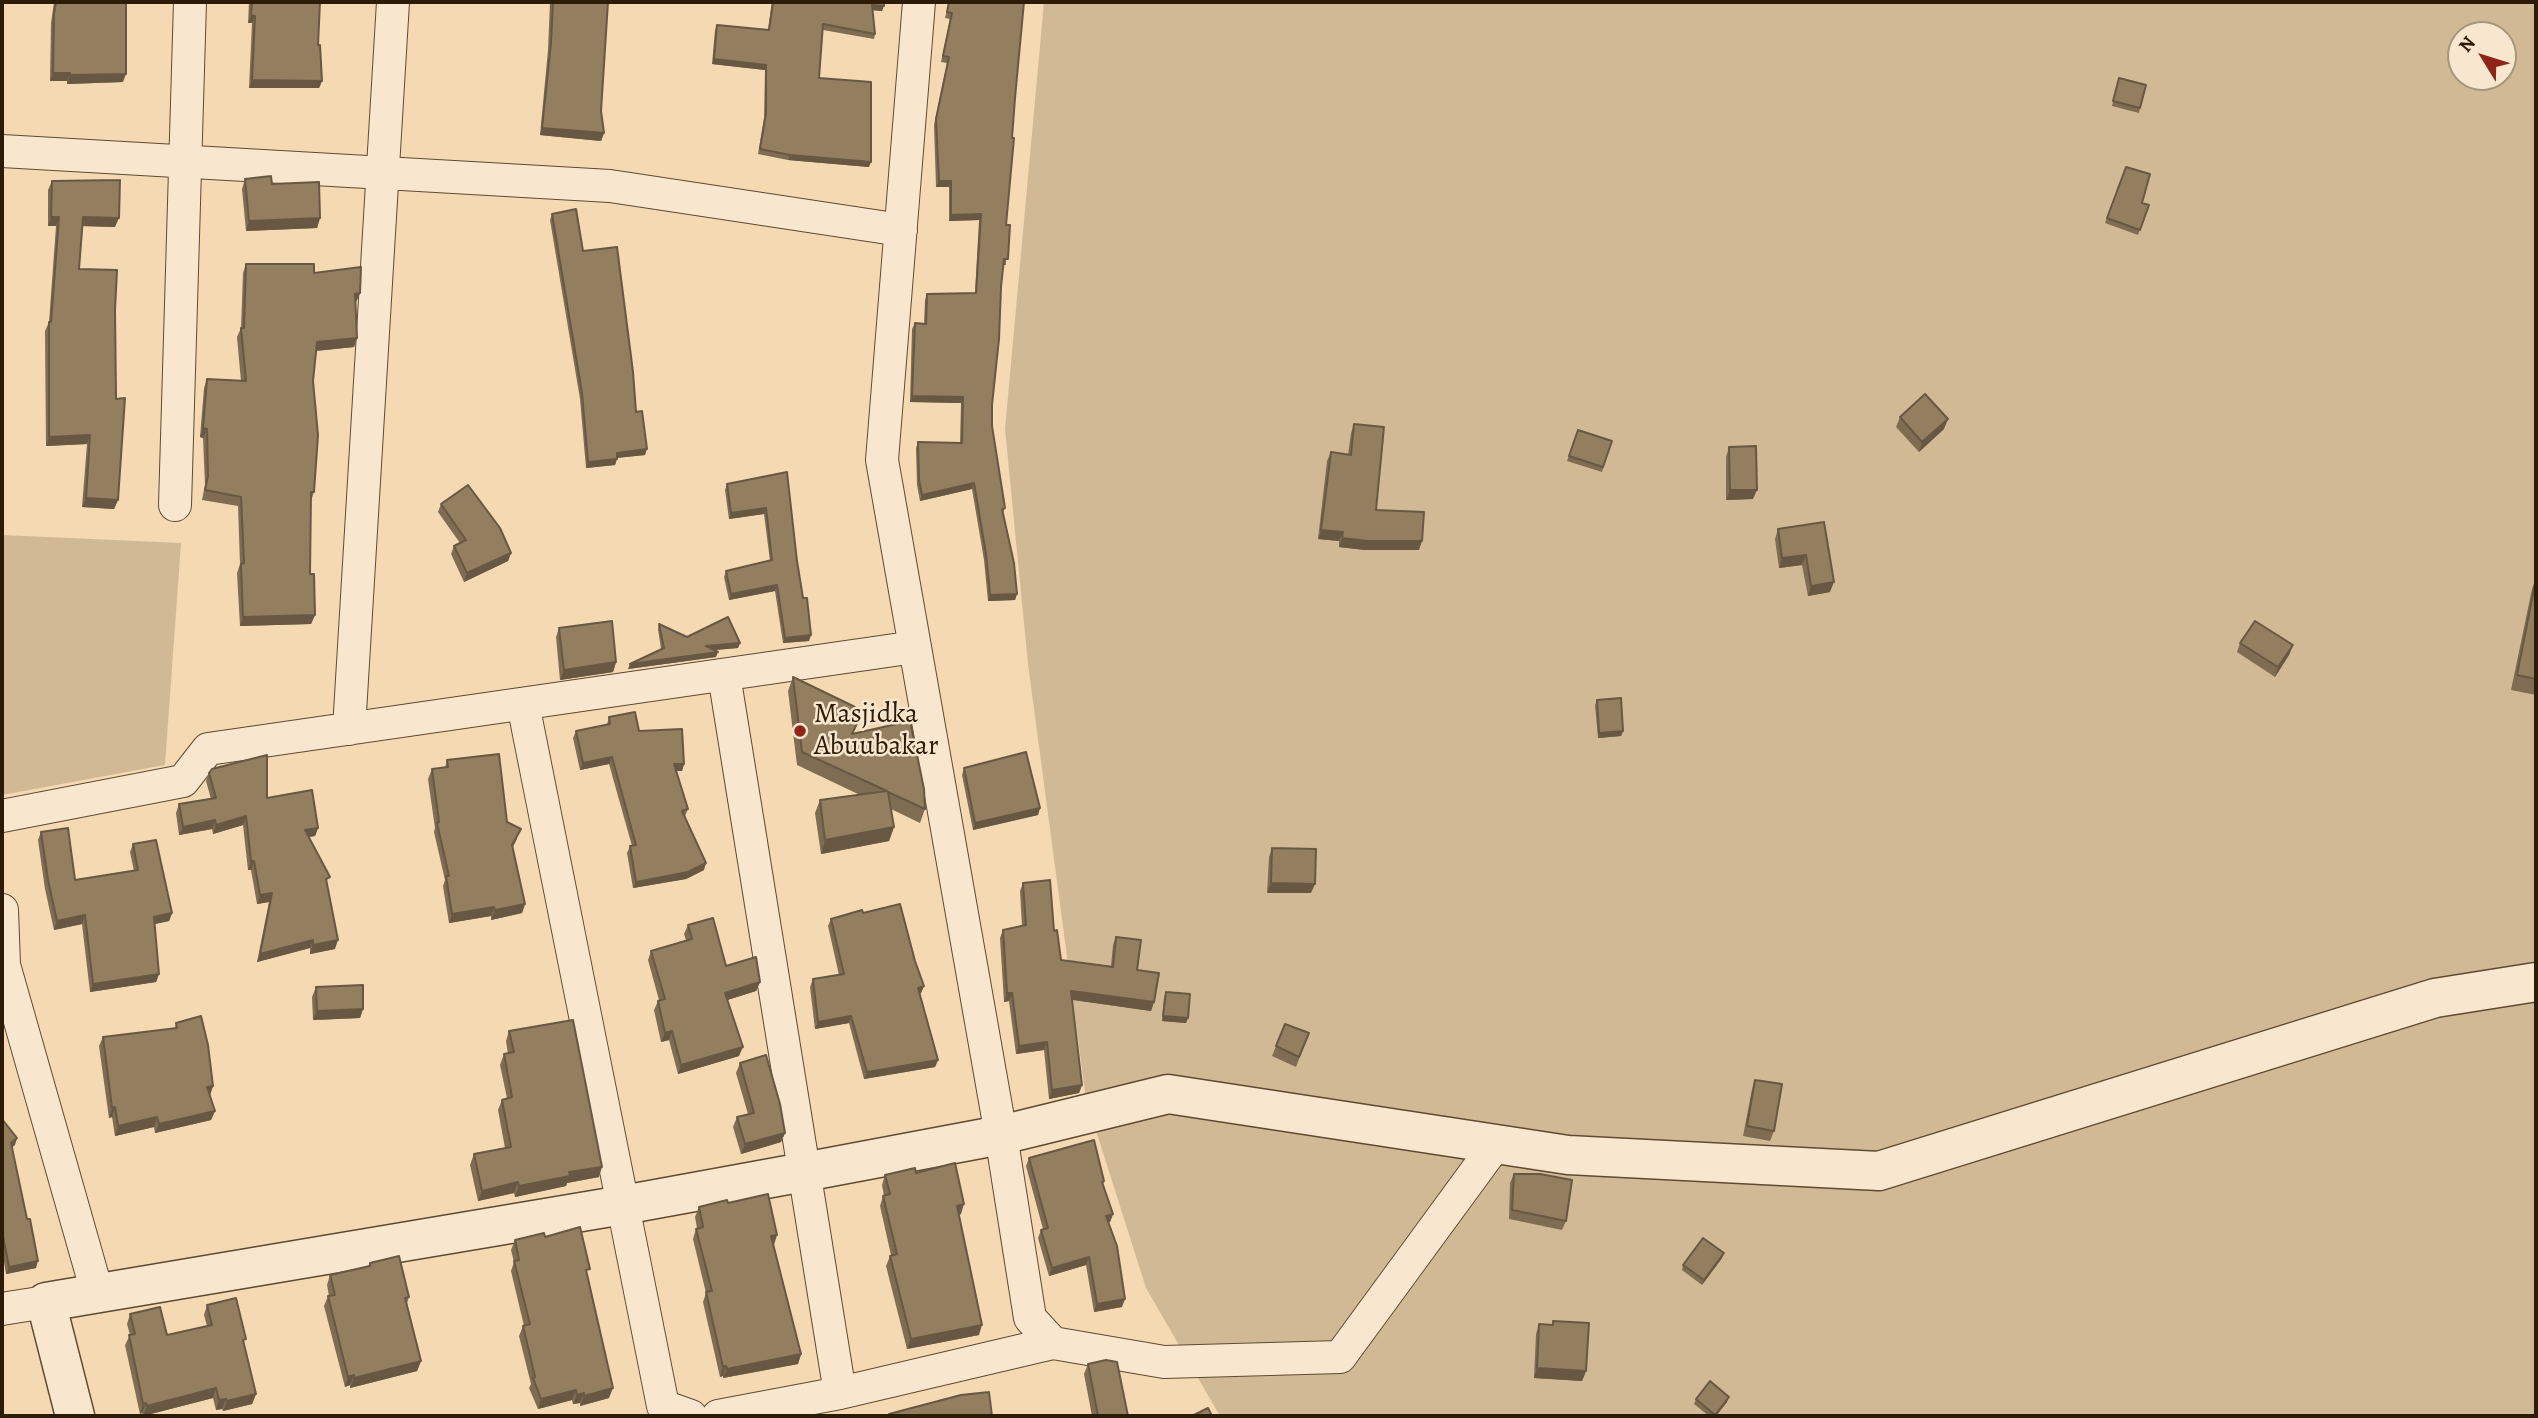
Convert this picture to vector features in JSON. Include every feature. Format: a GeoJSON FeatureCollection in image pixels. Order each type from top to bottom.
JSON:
{"type":"FeatureCollection","features":[{"type":"Feature","properties":{"kind":"street"},"geometry":{"type":"LineString","coordinates":[[175,505],[190,2]]}},
{"type":"Feature","properties":{"kind":"street"},"geometry":{"type":"LineString","coordinates":[[349,729],[393,2]]}},
{"type":"Feature","properties":{"kind":"street"},"geometry":{"type":"LineString","coordinates":[[919,2],[882,460],[1001,1135],[1030,1318],[1053,1343]]}},
{"type":"Feature","properties":{"kind":"street"},"geometry":{"type":"LineString","coordinates":[[2,151],[610,187],[901,230]]}},
{"type":"Feature","properties":{"kind":"street"},"geometry":{"type":"LineString","coordinates":[[2,816],[183,782],[208,749],[915,647]]}},
{"type":"Feature","properties":{"kind":"street"},"geometry":{"type":"LineString","coordinates":[[724,675],[840,1394]]}},
{"type":"Feature","properties":{"kind":"street"},"geometry":{"type":"LineString","coordinates":[[523,704],[663,1406],[691,1416]]}},
{"type":"Feature","properties":{"kind":"street"},"geometry":{"type":"LineString","coordinates":[[2,910],[4,965],[97,1292]]}},
{"type":"Feature","properties":{"kind":"street"},"geometry":{"type":"LineString","coordinates":[[2,1309],[804,1172],[1001,1135],[1168,1094],[1568,1155],[1879,1171],[2435,998],[2536,982]]}},
{"type":"Feature","properties":{"kind":"street"},"geometry":{"type":"LineString","coordinates":[[718,1416],[840,1394],[1053,1343],[1164,1362],[1340,1357],[1496,1144]]}},
{"type":"Feature","properties":{"kind":"street"},"geometry":{"type":"LineString","coordinates":[[46,1302],[75,1416]]}},
{"type":"Feature","properties":{"kind":"shaded area"},"geometry":{"type":"Polygon","coordinates":[[[1044,2],[2536,2],[2536,1416],[1220,1416],[1146,1288],[1086,1099],[1028,664],[1005,429],[1044,2]]]}},
{"type":"Feature","properties":{"kind":"shaded area"},"geometry":{"type":"Polygon","coordinates":[[[2,535],[181,543],[165,765],[2,795],[2,535]]]}},
{"type":"Feature","properties":{"kind":"building"},"geometry":{"type":"Polygon","coordinates":[[[56,2],[126,2],[126,74],[53,73],[56,2]]]}},
{"type":"Feature","properties":{"kind":"building"},"geometry":{"type":"Polygon","coordinates":[[[252,2],[320,2],[318,45],[322,81],[252,80],[255,16],[251,15],[252,2]]]}},
{"type":"Feature","properties":{"kind":"building"},"geometry":{"type":"Polygon","coordinates":[[[553,2],[608,2],[601,111],[604,133],[542,128],[553,2]]]}},
{"type":"Feature","properties":{"kind":"building"},"geometry":{"type":"Polygon","coordinates":[[[773,2],[884,2],[884,6],[872,5],[875,34],[823,24],[819,78],[871,82],[871,162],[790,155],[760,149],[766,113],[766,65],[714,59],[717,25],[769,30],[773,2]]]}},
{"type":"Feature","properties":{"kind":"building"},"geometry":{"type":"Polygon","coordinates":[[[949,2],[1024,2],[1006,225],[1010,225],[1008,259],[1004,259],[992,405],[992,426],[1005,508],[1002,509],[1014,563],[1017,594],[990,595],[974,483],[922,495],[919,479],[918,442],[962,443],[963,397],[912,396],[915,323],[926,324],[927,294],[976,293],[981,214],[951,215],[951,181],[939,181],[936,119],[949,57],[943,56],[952,13],[947,12],[949,2]]]}},
{"type":"Feature","properties":{"kind":"building"},"geometry":{"type":"Polygon","coordinates":[[[2119,78],[2146,85],[2140,108],[2113,101],[2119,78]]]}},
{"type":"Feature","properties":{"kind":"building"},"geometry":{"type":"Polygon","coordinates":[[[2126,167],[2150,174],[2142,203],[2149,205],[2140,230],[2107,218],[2126,167]]]}},
{"type":"Feature","properties":{"kind":"building"},"geometry":{"type":"Polygon","coordinates":[[[271,176],[272,184],[319,182],[320,218],[249,221],[245,179],[271,176]]]}},
{"type":"Feature","properties":{"kind":"building"},"geometry":{"type":"Polygon","coordinates":[[[120,180],[119,218],[83,217],[79,269],[117,270],[116,399],[125,398],[118,500],[86,498],[90,435],[49,437],[49,322],[59,217],[51,217],[52,181],[120,180]]]}},
{"type":"Feature","properties":{"kind":"building"},"geometry":{"type":"Polygon","coordinates":[[[576,209],[583,251],[617,247],[636,412],[642,411],[647,449],[617,453],[617,459],[588,462],[582,393],[552,214],[576,209]]]}},
{"type":"Feature","properties":{"kind":"building"},"geometry":{"type":"Polygon","coordinates":[[[246,264],[314,264],[314,273],[361,267],[360,293],[355,294],[357,338],[317,342],[313,381],[318,435],[314,492],[311,492],[310,574],[314,574],[315,615],[243,617],[241,497],[205,490],[208,476],[207,429],[203,428],[207,379],[246,381],[241,328],[244,328],[246,264]]]}},
{"type":"Feature","properties":{"kind":"building"},"geometry":{"type":"Polygon","coordinates":[[[1925,394],[1948,419],[1922,442],[1900,417],[1925,394]]]}},
{"type":"Feature","properties":{"kind":"building"},"geometry":{"type":"Polygon","coordinates":[[[1354,424],[1384,427],[1376,510],[1424,512],[1422,541],[1368,541],[1342,538],[1343,532],[1321,530],[1331,452],[1351,455],[1354,424]]]}},
{"type":"Feature","properties":{"kind":"building"},"geometry":{"type":"Polygon","coordinates":[[[1578,430],[1612,441],[1603,467],[1569,456],[1578,430]]]}},
{"type":"Feature","properties":{"kind":"building"},"geometry":{"type":"Polygon","coordinates":[[[1756,446],[1757,490],[1730,490],[1729,447],[1756,446]]]}},
{"type":"Feature","properties":{"kind":"building"},"geometry":{"type":"Polygon","coordinates":[[[787,472],[797,561],[803,598],[807,598],[811,635],[785,638],[777,585],[731,594],[726,571],[772,560],[766,508],[731,513],[727,484],[787,472]]]}},
{"type":"Feature","properties":{"kind":"building"},"geometry":{"type":"Polygon","coordinates":[[[468,485],[500,528],[511,553],[467,573],[454,546],[466,540],[441,504],[468,485]]]}},
{"type":"Feature","properties":{"kind":"building"},"geometry":{"type":"Polygon","coordinates":[[[1824,522],[1834,582],[1811,586],[1806,555],[1782,558],[1778,529],[1824,522]]]}},
{"type":"Feature","properties":{"kind":"building"},"geometry":{"type":"Polygon","coordinates":[[[2536,579],[2536,679],[2517,675],[2536,579]]]}},
{"type":"Feature","properties":{"kind":"building"},"geometry":{"type":"Polygon","coordinates":[[[728,617],[740,643],[706,646],[718,652],[630,664],[664,648],[659,624],[687,637],[728,617]]]}},
{"type":"Feature","properties":{"kind":"building"},"geometry":{"type":"Polygon","coordinates":[[[612,621],[616,662],[564,670],[559,628],[612,621]]]}},
{"type":"Feature","properties":{"kind":"building"},"geometry":{"type":"Polygon","coordinates":[[[2255,621],[2293,645],[2278,667],[2240,643],[2255,621]]]}},
{"type":"Feature","properties":{"kind":"building"},"geometry":{"type":"Polygon","coordinates":[[[793,677],[855,707],[831,721],[860,717],[852,734],[910,721],[924,789],[925,809],[888,792],[894,827],[825,840],[820,800],[887,791],[802,752],[793,677]]]}},
{"type":"Feature","properties":{"kind":"building"},"geometry":{"type":"Polygon","coordinates":[[[1621,698],[1623,731],[1599,733],[1597,700],[1621,698]]]}},
{"type":"Feature","properties":{"kind":"building"},"geometry":{"type":"Polygon","coordinates":[[[635,712],[639,731],[682,729],[684,764],[674,764],[688,809],[682,811],[706,863],[688,872],[636,882],[630,846],[636,845],[612,757],[583,763],[576,731],[610,724],[609,717],[635,712]]]}},
{"type":"Feature","properties":{"kind":"building"},"geometry":{"type":"Polygon","coordinates":[[[1026,752],[1040,808],[975,823],[964,768],[1026,752]]]}},
{"type":"Feature","properties":{"kind":"building"},"geometry":{"type":"Polygon","coordinates":[[[499,754],[507,822],[521,829],[512,845],[525,904],[452,914],[446,876],[449,876],[437,823],[432,769],[448,767],[447,760],[499,754]]]}},
{"type":"Feature","properties":{"kind":"building"},"geometry":{"type":"Polygon","coordinates":[[[267,755],[267,798],[312,790],[318,828],[305,830],[330,877],[326,879],[338,940],[313,945],[313,940],[260,954],[272,893],[260,895],[254,861],[251,861],[246,816],[216,825],[215,820],[183,827],[179,804],[216,798],[209,773],[212,769],[267,755]]]}},
{"type":"Feature","properties":{"kind":"building"},"geometry":{"type":"Polygon","coordinates":[[[68,828],[75,880],[138,870],[133,844],[156,840],[172,913],[154,917],[159,974],[93,984],[85,915],[57,921],[48,880],[41,832],[68,828]]]}},
{"type":"Feature","properties":{"kind":"building"},"geometry":{"type":"Polygon","coordinates":[[[1272,848],[1316,849],[1315,884],[1271,883],[1272,848]]]}},
{"type":"Feature","properties":{"kind":"building"},"geometry":{"type":"Polygon","coordinates":[[[1050,880],[1054,931],[1057,930],[1061,960],[1113,967],[1116,937],[1141,940],[1137,970],[1159,973],[1154,1002],[1071,991],[1082,1085],[1052,1090],[1047,1042],[1019,1046],[1012,993],[1007,993],[1003,930],[1026,925],[1023,883],[1050,880]]]}},
{"type":"Feature","properties":{"kind":"building"},"geometry":{"type":"Polygon","coordinates":[[[900,904],[924,986],[918,988],[938,1060],[867,1072],[851,1016],[818,1022],[813,979],[844,974],[831,919],[862,910],[863,913],[900,904]]]}},
{"type":"Feature","properties":{"kind":"building"},"geometry":{"type":"Polygon","coordinates":[[[713,918],[726,966],[756,957],[760,982],[725,993],[743,1047],[681,1065],[672,1031],[665,1033],[658,1001],[665,999],[651,951],[692,939],[688,925],[713,918]]]}},
{"type":"Feature","properties":{"kind":"building"},"geometry":{"type":"Polygon","coordinates":[[[363,985],[363,1009],[317,1011],[316,987],[363,985]]]}},
{"type":"Feature","properties":{"kind":"building"},"geometry":{"type":"Polygon","coordinates":[[[1166,992],[1190,994],[1188,1018],[1163,1016],[1166,992]]]}},
{"type":"Feature","properties":{"kind":"building"},"geometry":{"type":"Polygon","coordinates":[[[201,1016],[213,1086],[207,1087],[215,1111],[159,1124],[157,1117],[118,1126],[115,1107],[112,1108],[103,1037],[177,1028],[176,1023],[201,1016]]]}},
{"type":"Feature","properties":{"kind":"building"},"geometry":{"type":"Polygon","coordinates":[[[573,1020],[602,1167],[569,1172],[570,1176],[519,1186],[518,1182],[482,1191],[474,1154],[511,1147],[502,1100],[512,1097],[504,1054],[514,1052],[509,1031],[573,1020]]]}},
{"type":"Feature","properties":{"kind":"building"},"geometry":{"type":"Polygon","coordinates":[[[1285,1024],[1309,1033],[1299,1057],[1276,1046],[1285,1024]]]}},
{"type":"Feature","properties":{"kind":"building"},"geometry":{"type":"Polygon","coordinates":[[[766,1055],[785,1133],[745,1144],[737,1117],[754,1113],[740,1063],[766,1055]]]}},
{"type":"Feature","properties":{"kind":"building"},"geometry":{"type":"Polygon","coordinates":[[[1755,1080],[1782,1084],[1774,1131],[1747,1126],[1755,1080]]]}},
{"type":"Feature","properties":{"kind":"building"},"geometry":{"type":"Polygon","coordinates":[[[2,1119],[17,1138],[11,1143],[38,1261],[9,1267],[2,1231],[2,1119]]]}},
{"type":"Feature","properties":{"kind":"building"},"geometry":{"type":"Polygon","coordinates":[[[1094,1140],[1104,1181],[1102,1182],[1113,1214],[1106,1216],[1117,1246],[1125,1299],[1097,1304],[1089,1257],[1052,1268],[1041,1230],[1048,1228],[1029,1158],[1094,1140]]]}},
{"type":"Feature","properties":{"kind":"building"},"geometry":{"type":"Polygon","coordinates":[[[955,1163],[964,1204],[957,1206],[982,1325],[911,1339],[890,1256],[897,1254],[883,1196],[890,1194],[885,1175],[915,1168],[916,1173],[955,1163]]]}},
{"type":"Feature","properties":{"kind":"building"},"geometry":{"type":"Polygon","coordinates":[[[1514,1174],[1540,1174],[1572,1180],[1566,1221],[1512,1210],[1514,1174]]]}},
{"type":"Feature","properties":{"kind":"building"},"geometry":{"type":"Polygon","coordinates":[[[768,1194],[777,1235],[771,1236],[801,1354],[727,1369],[726,1366],[723,1367],[706,1292],[712,1291],[696,1229],[703,1227],[699,1207],[768,1194]]]}},
{"type":"Feature","properties":{"kind":"building"},"geometry":{"type":"Polygon","coordinates":[[[580,1227],[590,1269],[586,1270],[613,1388],[584,1396],[584,1393],[577,1395],[576,1390],[541,1399],[533,1378],[535,1377],[523,1326],[530,1324],[514,1261],[519,1260],[515,1240],[544,1233],[545,1237],[580,1227]]]}},
{"type":"Feature","properties":{"kind":"building"},"geometry":{"type":"Polygon","coordinates":[[[1703,1238],[1724,1253],[1704,1280],[1683,1265],[1703,1238]]]}},
{"type":"Feature","properties":{"kind":"building"},"geometry":{"type":"Polygon","coordinates":[[[399,1256],[409,1297],[405,1298],[421,1361],[354,1378],[354,1375],[348,1377],[328,1296],[335,1295],[330,1275],[399,1256]]]}},
{"type":"Feature","properties":{"kind":"building"},"geometry":{"type":"Polygon","coordinates":[[[236,1298],[256,1394],[227,1401],[219,1400],[216,1388],[147,1406],[146,1403],[143,1404],[129,1335],[135,1334],[130,1314],[160,1307],[167,1335],[212,1325],[207,1305],[236,1298]]]}},
{"type":"Feature","properties":{"kind":"building"},"geometry":{"type":"Polygon","coordinates":[[[1553,1321],[1589,1323],[1586,1371],[1537,1368],[1539,1324],[1553,1325],[1553,1321]]]}},
{"type":"Feature","properties":{"kind":"building"},"geometry":{"type":"Polygon","coordinates":[[[1106,1360],[1117,1362],[1128,1416],[1098,1416],[1088,1364],[1106,1360]]]}},
{"type":"Feature","properties":{"kind":"building"},"geometry":{"type":"Polygon","coordinates":[[[1710,1381],[1729,1397],[1715,1415],[1696,1399],[1710,1381]]]}},
{"type":"Feature","properties":{"kind":"building"},"geometry":{"type":"Polygon","coordinates":[[[989,1392],[992,1416],[889,1416],[961,1395],[989,1392]]]}},
{"type":"Feature","properties":{"kind":"building"},"geometry":{"type":"Polygon","coordinates":[[[1208,1408],[1212,1416],[1192,1416],[1208,1408]]]}},
{"type":"Feature","properties":{"kind":"place","name":"Masjidka Abuubakar"},"geometry":{"type":"Point","coordinates":[800,731]}}]}
